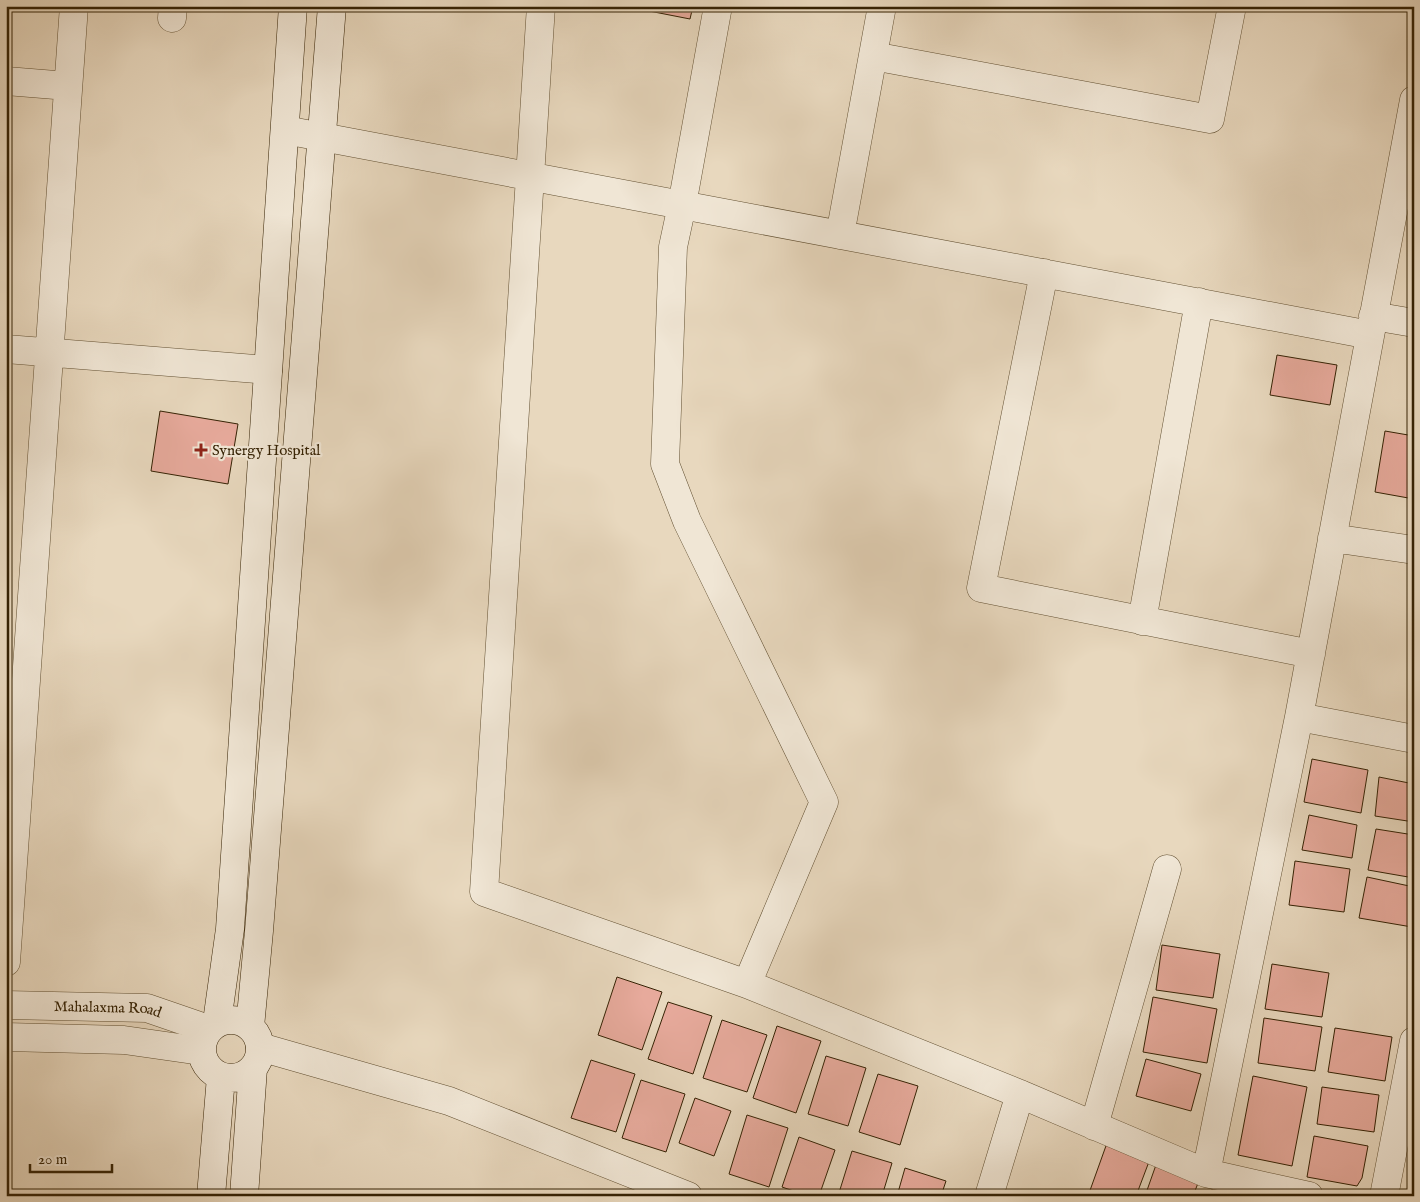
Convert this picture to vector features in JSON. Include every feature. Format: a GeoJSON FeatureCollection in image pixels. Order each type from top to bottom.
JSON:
{"type":"FeatureCollection","features":[{"type":"Feature","properties":{"kind":"street"},"geometry":{"type":"LineString","coordinates":[[6,962],[12,794],[49,353],[74,6]]}},
{"type":"Feature","properties":{"kind":"street"},"geometry":{"type":"LineString","coordinates":[[254,1047],[244,1075],[233,1078],[221,1076],[212,1071],[204,1062],[230,930],[293,6]]}},
{"type":"Feature","properties":{"kind":"street"},"geometry":{"type":"LineString","coordinates":[[244,1196],[254,1047],[260,911],[332,6]]}},
{"type":"Feature","properties":{"kind":"street"},"geometry":{"type":"LineString","coordinates":[[541,6],[484,892],[747,984],[1020,1094],[1206,1173],[1309,1196]]}},
{"type":"Feature","properties":{"kind":"street"},"geometry":{"type":"LineString","coordinates":[[718,6],[673,247],[665,464],[687,521],[824,802],[747,984]]}},
{"type":"Feature","properties":{"kind":"street"},"geometry":{"type":"LineString","coordinates":[[840,235],[882,6]]}},
{"type":"Feature","properties":{"kind":"street"},"geometry":{"type":"LineString","coordinates":[[873,56],[1210,119],[1232,6]]}},
{"type":"Feature","properties":{"kind":"street"},"geometry":{"type":"LineString","coordinates":[[6,81],[68,86]]}},
{"type":"Feature","properties":{"kind":"street"},"geometry":{"type":"LineString","coordinates":[[1206,1173],[1299,717],[1414,100]]}},
{"type":"Feature","properties":{"kind":"street"},"geometry":{"type":"LineString","coordinates":[[284,130],[1199,302],[1372,326],[1414,323]]}},
{"type":"Feature","properties":{"kind":"street"},"geometry":{"type":"LineString","coordinates":[[1044,273],[981,588],[1311,654]]}},
{"type":"Feature","properties":{"kind":"street"},"geometry":{"type":"LineString","coordinates":[[1142,621],[1199,302]]}},
{"type":"Feature","properties":{"kind":"street"},"geometry":{"type":"LineString","coordinates":[[6,349],[268,370]]}},
{"type":"Feature","properties":{"kind":"street"},"geometry":{"type":"LineString","coordinates":[[1332,538],[1414,550]]}},
{"type":"Feature","properties":{"kind":"street"},"geometry":{"type":"LineString","coordinates":[[1299,717],[1414,739]]}},
{"type":"Feature","properties":{"kind":"street"},"geometry":{"type":"LineString","coordinates":[[1094,1126],[1167,869]]}},
{"type":"Feature","properties":{"kind":"street","name":"Mahalaxma Road"},"geometry":{"type":"LineString","coordinates":[[6,1005],[147,1008],[209,1034]]}},
{"type":"Feature","properties":{"kind":"street"},"geometry":{"type":"LineString","coordinates":[[209,1034],[228,1020],[240,1021],[254,1047],[449,1101],[655,1190],[688,1196]]}},
{"type":"Feature","properties":{"kind":"street","name":"Mahalaxma Road"},"geometry":{"type":"LineString","coordinates":[[6,1037],[124,1040],[209,1034]]}},
{"type":"Feature","properties":{"kind":"street"},"geometry":{"type":"LineString","coordinates":[[1384,1196],[1414,1041]]}},
{"type":"Feature","properties":{"kind":"street"},"geometry":{"type":"LineString","coordinates":[[211,1196],[221,1076]]}},
{"type":"Feature","properties":{"kind":"street"},"geometry":{"type":"LineString","coordinates":[[989,1196],[1020,1094]]}},
{"type":"Feature","properties":{"kind":"building"},"geometry":{"type":"Polygon","coordinates":[[[644,6],[693,6],[690,19],[644,10],[644,6]]]}},
{"type":"Feature","properties":{"kind":"building"},"geometry":{"type":"Polygon","coordinates":[[[1277,355],[1337,365],[1330,405],[1270,395],[1277,355]]]}},
{"type":"Feature","properties":{"kind":"building"},"geometry":{"type":"Polygon","coordinates":[[[160,411],[238,424],[228,484],[151,471],[160,411]]]}},
{"type":"Feature","properties":{"kind":"building"},"geometry":{"type":"Polygon","coordinates":[[[1385,431],[1414,436],[1414,499],[1375,492],[1385,431]]]}},
{"type":"Feature","properties":{"kind":"building"},"geometry":{"type":"Polygon","coordinates":[[[1312,759],[1368,770],[1361,813],[1304,802],[1312,759]]]}},
{"type":"Feature","properties":{"kind":"building"},"geometry":{"type":"Polygon","coordinates":[[[1379,777],[1414,784],[1414,822],[1375,816],[1379,777]]]}},
{"type":"Feature","properties":{"kind":"building"},"geometry":{"type":"Polygon","coordinates":[[[1309,815],[1357,825],[1352,858],[1302,850],[1309,815]]]}},
{"type":"Feature","properties":{"kind":"building"},"geometry":{"type":"Polygon","coordinates":[[[1376,829],[1414,835],[1414,878],[1368,870],[1376,829]]]}},
{"type":"Feature","properties":{"kind":"building"},"geometry":{"type":"Polygon","coordinates":[[[1295,861],[1350,869],[1344,912],[1289,905],[1295,861]]]}},
{"type":"Feature","properties":{"kind":"building"},"geometry":{"type":"Polygon","coordinates":[[[1367,877],[1414,887],[1412,927],[1359,918],[1367,877]]]}},
{"type":"Feature","properties":{"kind":"building"},"geometry":{"type":"Polygon","coordinates":[[[1162,945],[1220,954],[1213,998],[1156,990],[1162,945]]]}},
{"type":"Feature","properties":{"kind":"building"},"geometry":{"type":"Polygon","coordinates":[[[1272,964],[1329,973],[1322,1017],[1265,1009],[1272,964]]]}},
{"type":"Feature","properties":{"kind":"building"},"geometry":{"type":"Polygon","coordinates":[[[617,977],[662,992],[642,1050],[598,1035],[617,977]]]}},
{"type":"Feature","properties":{"kind":"building"},"geometry":{"type":"Polygon","coordinates":[[[1153,997],[1217,1009],[1207,1063],[1143,1052],[1153,997]]]}},
{"type":"Feature","properties":{"kind":"building"},"geometry":{"type":"Polygon","coordinates":[[[668,1002],[712,1016],[693,1074],[648,1059],[668,1002]]]}},
{"type":"Feature","properties":{"kind":"building"},"geometry":{"type":"Polygon","coordinates":[[[1264,1018],[1322,1027],[1315,1071],[1258,1063],[1264,1018]]]}},
{"type":"Feature","properties":{"kind":"building"},"geometry":{"type":"Polygon","coordinates":[[[722,1020],[767,1035],[747,1092],[703,1078],[722,1020]]]}},
{"type":"Feature","properties":{"kind":"building"},"geometry":{"type":"Polygon","coordinates":[[[777,1026],[821,1041],[796,1113],[753,1098],[777,1026]]]}},
{"type":"Feature","properties":{"kind":"building"},"geometry":{"type":"Polygon","coordinates":[[[1335,1028],[1392,1037],[1385,1081],[1328,1072],[1335,1028]]]}},
{"type":"Feature","properties":{"kind":"building"},"geometry":{"type":"Polygon","coordinates":[[[826,1056],[866,1068],[848,1126],[808,1114],[826,1056]]]}},
{"type":"Feature","properties":{"kind":"building"},"geometry":{"type":"Polygon","coordinates":[[[1146,1059],[1201,1074],[1191,1111],[1136,1096],[1146,1059]]]}},
{"type":"Feature","properties":{"kind":"building"},"geometry":{"type":"Polygon","coordinates":[[[591,1060],[635,1074],[616,1132],[571,1118],[591,1060]]]}},
{"type":"Feature","properties":{"kind":"building"},"geometry":{"type":"Polygon","coordinates":[[[878,1074],[918,1086],[900,1145],[859,1132],[878,1074]]]}},
{"type":"Feature","properties":{"kind":"building"},"geometry":{"type":"Polygon","coordinates":[[[1253,1076],[1307,1087],[1292,1166],[1238,1155],[1253,1076]]]}},
{"type":"Feature","properties":{"kind":"building"},"geometry":{"type":"Polygon","coordinates":[[[641,1080],[685,1094],[666,1152],[622,1138],[641,1080]]]}},
{"type":"Feature","properties":{"kind":"building"},"geometry":{"type":"Polygon","coordinates":[[[1322,1087],[1379,1095],[1374,1132],[1317,1124],[1322,1087]]]}},
{"type":"Feature","properties":{"kind":"building"},"geometry":{"type":"Polygon","coordinates":[[[695,1098],[731,1111],[714,1156],[679,1143],[695,1098]]]}},
{"type":"Feature","properties":{"kind":"building"},"geometry":{"type":"Polygon","coordinates":[[[747,1115],[788,1128],[769,1187],[729,1174],[747,1115]]]}},
{"type":"Feature","properties":{"kind":"building"},"geometry":{"type":"Polygon","coordinates":[[[1314,1136],[1368,1146],[1362,1178],[1357,1186],[1307,1177],[1314,1136]]]}},
{"type":"Feature","properties":{"kind":"building"},"geometry":{"type":"Polygon","coordinates":[[[799,1137],[835,1150],[819,1196],[808,1196],[782,1187],[799,1137]]]}},
{"type":"Feature","properties":{"kind":"building"},"geometry":{"type":"Polygon","coordinates":[[[1107,1143],[1150,1159],[1136,1196],[1088,1196],[1107,1143]]]}},
{"type":"Feature","properties":{"kind":"building"},"geometry":{"type":"Polygon","coordinates":[[[852,1151],[892,1163],[882,1196],[838,1196],[852,1151]]]}},
{"type":"Feature","properties":{"kind":"building"},"geometry":{"type":"Polygon","coordinates":[[[1157,1162],[1200,1178],[1193,1196],[1145,1196],[1157,1162]]]}},
{"type":"Feature","properties":{"kind":"building"},"geometry":{"type":"Polygon","coordinates":[[[905,1168],[946,1181],[941,1196],[897,1196],[905,1168]]]}},
{"type":"Feature","properties":{"kind":"building"},"geometry":{"type":"Polygon","coordinates":[[[1215,1180],[1264,1196],[1210,1196],[1215,1180]]]}},
{"type":"Feature","properties":{"kind":"place","name":"Synergy Hospital"},"geometry":{"type":"Point","coordinates":[201,450]}}]}
